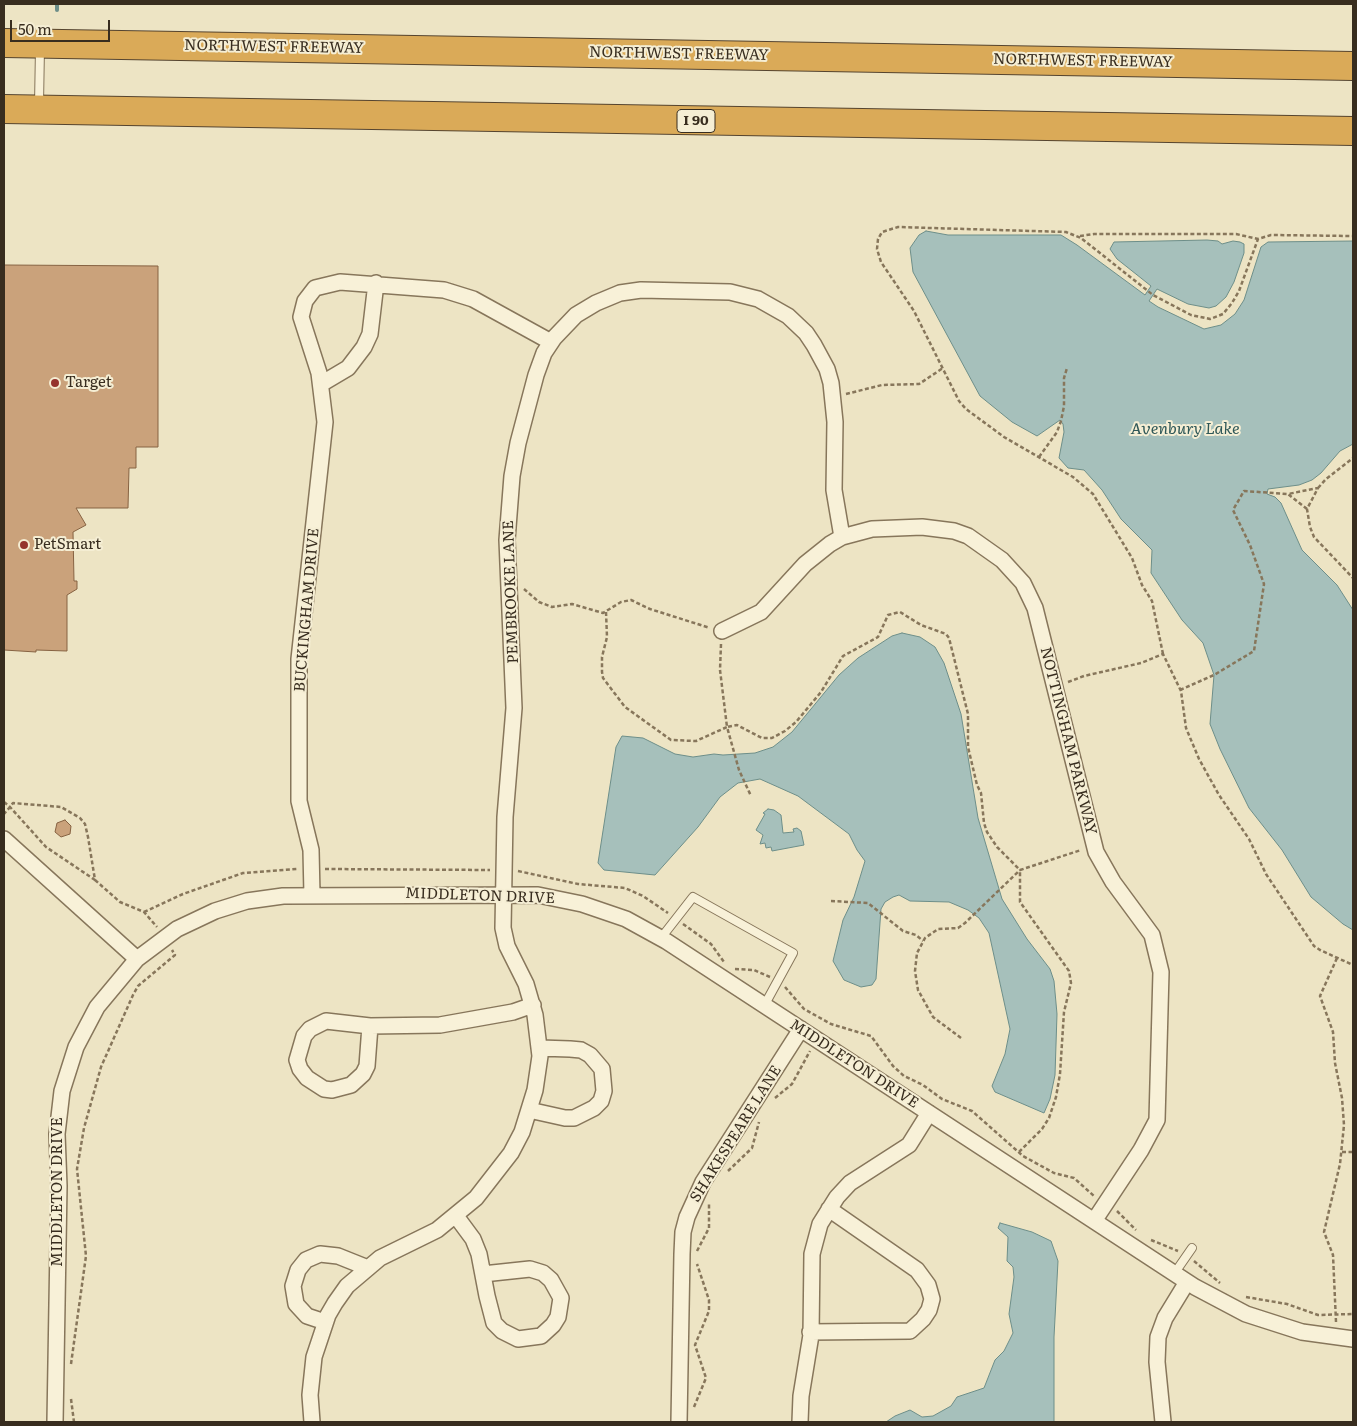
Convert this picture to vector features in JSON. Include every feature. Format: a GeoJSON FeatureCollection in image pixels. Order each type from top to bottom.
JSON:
{"type":"FeatureCollection","features":[{"type":"Feature","properties":{"kind":"highway","name":"NORTHWEST FREEWAY"},"geometry":{"type":"LineString","coordinates":[[4,43],[1353,66]]}},
{"type":"Feature","properties":{"kind":"highway","name":"I 90"},"geometry":{"type":"LineString","coordinates":[[4,109],[1353,131]]}},
{"type":"Feature","properties":{"kind":"street","name":"BUCKINGHAM DRIVE"},"geometry":{"type":"LineString","coordinates":[[312,895],[312,850],[299,801],[299,659],[324,434],[321,384],[301,317],[305,301],[315,288],[340,282],[376,283],[458,293],[500,312],[551,342]]}},
{"type":"Feature","properties":{"kind":"street"},"geometry":{"type":"LineString","coordinates":[[321,384],[348,368],[364,347],[370,334],[376,283]]}},
{"type":"Feature","properties":{"kind":"street","name":"PEMBROOKE LANE"},"geometry":{"type":"LineString","coordinates":[[540,1048],[533,1005],[504,936],[505,817],[514,708],[507,580],[508,511],[518,443],[536,375],[551,342],[576,315],[596,303],[620,293],[673,290],[730,292],[772,306],[798,325],[822,358],[833,395],[834,490],[842,537]]}},
{"type":"Feature","properties":{"kind":"street","name":"NOTTINGHAM PARKWAY"},"geometry":{"type":"LineString","coordinates":[[722,631],[761,612],[811,558],[842,537],[872,529],[922,526],[961,534],[992,550],[1012,569],[1030,596],[1094,846],[1108,874],[1152,935],[1161,972],[1157,1120],[1141,1150],[1094,1222]]}},
{"type":"Feature","properties":{"kind":"street"},"geometry":{"type":"LineString","coordinates":[[4,839],[137,959]]}},
{"type":"Feature","properties":{"kind":"street","name":"MIDDLETON DRIVE"},"geometry":{"type":"LineString","coordinates":[[55,1422],[59,1186],[57,1134],[62,1090],[76,1047],[87,1024],[109,991],[137,959],[165,938],[196,919],[232,905],[264,898],[312,895],[538,895],[582,904],[626,919],[661,938],[1187,1282],[1246,1314],[1302,1332],[1353,1338]]}},
{"type":"Feature","properties":{"kind":"street"},"geometry":{"type":"LineString","coordinates":[[370,1026],[367,1066],[363,1074],[351,1084],[332,1090],[324,1089],[314,1083],[300,1069],[297,1060],[300,1042],[310,1029],[318,1024],[332,1020],[370,1026],[440,1025],[513,1012],[533,1005]]}},
{"type":"Feature","properties":{"kind":"street","name":"SHAKESPEARE LANE"},"geometry":{"type":"LineString","coordinates":[[679,1422],[682,1247],[686,1218],[703,1182],[801,1029]]}},
{"type":"Feature","properties":{"kind":"street"},"geometry":{"type":"LineString","coordinates":[[312,1422],[310,1395],[314,1357],[325,1322],[335,1303],[347,1286],[380,1258],[437,1230],[476,1198],[511,1153],[530,1110],[540,1048],[581,1050],[590,1055],[602,1069],[604,1091],[601,1102],[594,1108],[574,1118],[565,1118],[530,1110]]}},
{"type":"Feature","properties":{"kind":"street"},"geometry":{"type":"LineString","coordinates":[[800,1422],[801,1396],[810,1332],[812,1254],[817,1232],[829,1209],[850,1183],[909,1144],[929,1113]]}},
{"type":"Feature","properties":{"kind":"street"},"geometry":{"type":"LineString","coordinates":[[810,1332],[910,1332],[929,1310],[932,1299],[928,1285],[917,1270],[829,1209]]}},
{"type":"Feature","properties":{"kind":"street"},"geometry":{"type":"LineString","coordinates":[[456,1216],[473,1239],[482,1261],[483,1274],[490,1313],[494,1322],[502,1331],[518,1339],[529,1339],[540,1336],[554,1324],[558,1317],[561,1298],[552,1280],[543,1273],[530,1268],[483,1274]]}},
{"type":"Feature","properties":{"kind":"street"},"geometry":{"type":"LineString","coordinates":[[325,1322],[307,1316],[296,1304],[293,1286],[298,1270],[306,1260],[320,1254],[338,1256],[368,1268]]}},
{"type":"Feature","properties":{"kind":"street"},"geometry":{"type":"LineString","coordinates":[[1163,1422],[1157,1362],[1158,1337],[1165,1318],[1187,1282]]}},
{"type":"Feature","properties":{"kind":"lane"},"geometry":{"type":"LineString","coordinates":[[39,109],[40,43]]}},
{"type":"Feature","properties":{"kind":"lane"},"geometry":{"type":"LineString","coordinates":[[661,938],[693,897],[793,953],[764,1006]]}},
{"type":"Feature","properties":{"kind":"lane"},"geometry":{"type":"LineString","coordinates":[[1174,1274],[1192,1248]]}},
{"type":"Feature","properties":{"kind":"path"},"geometry":{"type":"LineString","coordinates":[[1258,240],[1239,290],[1223,314],[1210,319],[1200,318],[1147,292],[1079,237],[1066,232],[898,227],[882,232],[878,238],[877,249],[880,262],[914,311],[959,400],[973,416],[1086,486],[1098,501],[1132,558],[1142,585],[1152,601],[1163,654],[1180,690],[1186,728],[1211,782],[1249,839],[1266,874],[1310,941],[1320,950],[1353,965]]}},
{"type":"Feature","properties":{"kind":"path"},"geometry":{"type":"LineString","coordinates":[[1079,237],[1094,234],[1236,234],[1258,240],[1271,235],[1353,236]]}},
{"type":"Feature","properties":{"kind":"path"},"geometry":{"type":"LineString","coordinates":[[833,395],[882,385],[919,384],[943,368]]}},
{"type":"Feature","properties":{"kind":"path"},"geometry":{"type":"LineString","coordinates":[[1040,457],[1059,425],[1064,406],[1064,378],[1067,368]]}},
{"type":"Feature","properties":{"kind":"path"},"geometry":{"type":"LineString","coordinates":[[1353,458],[1326,479],[1318,488],[1307,509],[1314,538],[1353,578]]}},
{"type":"Feature","properties":{"kind":"path"},"geometry":{"type":"LineString","coordinates":[[1180,690],[1214,675],[1254,652],[1264,584],[1250,545],[1234,510],[1244,491],[1268,491],[1288,494],[1318,488]]}},
{"type":"Feature","properties":{"kind":"path"},"geometry":{"type":"LineString","coordinates":[[1288,494],[1307,509]]}},
{"type":"Feature","properties":{"kind":"path"},"geometry":{"type":"LineString","coordinates":[[507,580],[521,586],[545,605],[581,605],[606,612],[621,602],[631,600],[650,609],[722,631],[720,670],[727,727],[739,770],[752,796]]}},
{"type":"Feature","properties":{"kind":"path"},"geometry":{"type":"LineString","coordinates":[[606,612],[607,637],[602,657],[603,678],[630,713],[643,719],[671,740],[684,742],[696,741],[727,727],[737,725],[762,738],[777,736],[796,722],[821,692],[843,656],[878,637],[888,615],[900,612],[921,625],[946,634],[949,638],[968,714],[968,746],[977,785],[981,793],[984,823],[997,847],[1020,870],[1020,902],[1069,971],[1071,984],[1064,1012],[1060,1074],[1056,1097],[1049,1118],[1042,1129],[1019,1152]]}},
{"type":"Feature","properties":{"kind":"path"},"geometry":{"type":"LineString","coordinates":[[1055,688],[1084,676],[1141,663],[1163,654]]}},
{"type":"Feature","properties":{"kind":"path"},"geometry":{"type":"LineString","coordinates":[[4,802],[10,806],[46,847],[95,880],[120,902],[144,912],[165,938],[174,955],[144,981],[133,995],[97,1078],[78,1156],[77,1188],[86,1256],[71,1366]]}},
{"type":"Feature","properties":{"kind":"path"},"geometry":{"type":"LineString","coordinates":[[4,814],[13,803],[61,807],[80,818],[85,824],[95,880]]}},
{"type":"Feature","properties":{"kind":"path"},"geometry":{"type":"LineString","coordinates":[[961,1038],[933,1017],[918,990],[915,970],[917,953],[923,941],[938,929],[958,928],[965,923],[989,903],[992,896],[1020,870],[1094,846]]}},
{"type":"Feature","properties":{"kind":"path"},"geometry":{"type":"LineString","coordinates":[[144,912],[183,894],[243,873],[261,870],[313,868],[504,870],[524,872],[578,884],[625,888],[643,896],[704,938],[730,968],[760,972],[778,981],[804,1009],[826,1021],[871,1036],[893,1066],[904,1076],[924,1085],[942,1099],[972,1111],[1019,1152],[1054,1173],[1074,1178],[1105,1204],[1118,1212],[1140,1234]]}},
{"type":"Feature","properties":{"kind":"path"},"geometry":{"type":"LineString","coordinates":[[831,901],[868,903],[903,932],[916,935],[923,941]]}},
{"type":"Feature","properties":{"kind":"path"},"geometry":{"type":"LineString","coordinates":[[1335,1314],[1333,1255],[1324,1232],[1344,1143],[1342,1098],[1335,1063],[1333,1032],[1320,996],[1337,958]]}},
{"type":"Feature","properties":{"kind":"path"},"geometry":{"type":"LineString","coordinates":[[772,1100],[792,1084],[826,1021]]}},
{"type":"Feature","properties":{"kind":"path"},"geometry":{"type":"LineString","coordinates":[[724,1174],[752,1148],[761,1115]]}},
{"type":"Feature","properties":{"kind":"path"},"geometry":{"type":"LineString","coordinates":[[1342,1152],[1353,1152]]}},
{"type":"Feature","properties":{"kind":"path"},"geometry":{"type":"LineString","coordinates":[[696,1253],[709,1228],[710,1197]]}},
{"type":"Feature","properties":{"kind":"path"},"geometry":{"type":"LineString","coordinates":[[1145,1237],[1186,1256],[1224,1287]]}},
{"type":"Feature","properties":{"kind":"path"},"geometry":{"type":"LineString","coordinates":[[694,1413],[706,1378],[695,1345],[708,1311],[709,1300],[696,1260]]}},
{"type":"Feature","properties":{"kind":"path"},"geometry":{"type":"LineString","coordinates":[[1240,1295],[1258,1300],[1287,1304],[1318,1314],[1353,1314]]}},
{"type":"Feature","properties":{"kind":"path"},"geometry":{"type":"LineString","coordinates":[[70,1396],[74,1422]]}},
{"type":"Feature","properties":{"kind":"water","name":"Avenbury Lake"},"geometry":{"type":"Polygon","coordinates":[[[926,231],[948,235],[1061,235],[1145,295],[1151,286],[1117,259],[1110,249],[1114,242],[1207,240],[1218,241],[1222,244],[1233,241],[1240,242],[1244,244],[1244,253],[1234,282],[1226,297],[1216,306],[1209,308],[1188,304],[1157,289],[1149,301],[1204,329],[1221,325],[1235,314],[1244,300],[1261,247],[1268,242],[1353,241],[1353,444],[1340,451],[1321,473],[1312,480],[1299,485],[1268,489],[1267,494],[1275,497],[1281,503],[1302,550],[1337,585],[1353,610],[1353,930],[1311,897],[1282,850],[1249,808],[1210,724],[1214,675],[1203,643],[1182,620],[1151,573],[1152,550],[1121,519],[1102,490],[1084,470],[1068,468],[1059,458],[1064,432],[1063,424],[1060,420],[1037,436],[1012,422],[980,396],[913,272],[910,248],[919,235],[926,231]]]}},
{"type":"Feature","properties":{"kind":"water"},"geometry":{"type":"Polygon","coordinates":[[[902,633],[920,637],[935,647],[944,663],[961,714],[978,818],[1002,899],[1027,939],[1050,969],[1054,981],[1057,1014],[1055,1075],[1050,1099],[1044,1113],[995,1092],[992,1086],[1005,1054],[1010,1029],[989,933],[979,918],[968,910],[949,902],[910,901],[899,895],[893,897],[885,902],[881,909],[876,979],[872,985],[861,987],[844,980],[833,961],[843,920],[854,897],[865,861],[849,834],[798,796],[760,779],[738,783],[720,797],[698,827],[655,875],[604,870],[598,863],[616,747],[622,736],[643,738],[675,754],[693,757],[714,754],[755,753],[773,747],[792,732],[839,675],[858,658],[892,636],[902,633]]]}},
{"type":"Feature","properties":{"kind":"water"},"geometry":{"type":"Polygon","coordinates":[[[768,809],[774,810],[781,815],[783,833],[794,832],[793,829],[797,828],[801,831],[804,845],[772,851],[771,847],[766,848],[765,843],[760,844],[763,835],[756,830],[765,814],[763,813],[768,809]]]}},
{"type":"Feature","properties":{"kind":"water"},"geometry":{"type":"Polygon","coordinates":[[[1000,1223],[1032,1232],[1051,1241],[1058,1261],[1054,1337],[1054,1422],[886,1422],[910,1410],[922,1417],[933,1416],[951,1406],[957,1397],[984,1388],[995,1360],[1004,1351],[1013,1333],[1009,1314],[1014,1277],[1013,1267],[1007,1261],[1008,1237],[998,1228],[1000,1223]]]}},
{"type":"Feature","properties":{"kind":"building"},"geometry":{"type":"Polygon","coordinates":[[[4,265],[158,266],[158,447],[136,447],[136,468],[129,468],[128,508],[76,508],[86,525],[73,532],[74,581],[77,581],[77,589],[67,595],[67,651],[4,650],[4,265]]]}},
{"type":"Feature","properties":{"kind":"building"},"geometry":{"type":"Polygon","coordinates":[[[65,820],[71,826],[70,834],[61,837],[55,832],[57,823],[65,820]]]}},
{"type":"Feature","properties":{"kind":"waterway"},"geometry":{"type":"LineString","coordinates":[[57,4],[57,10]]}},
{"type":"Feature","properties":{"kind":"place","name":"Target"},"geometry":{"type":"Point","coordinates":[55,383]}},
{"type":"Feature","properties":{"kind":"place","name":"PetSmart"},"geometry":{"type":"Point","coordinates":[24,545]}}]}
